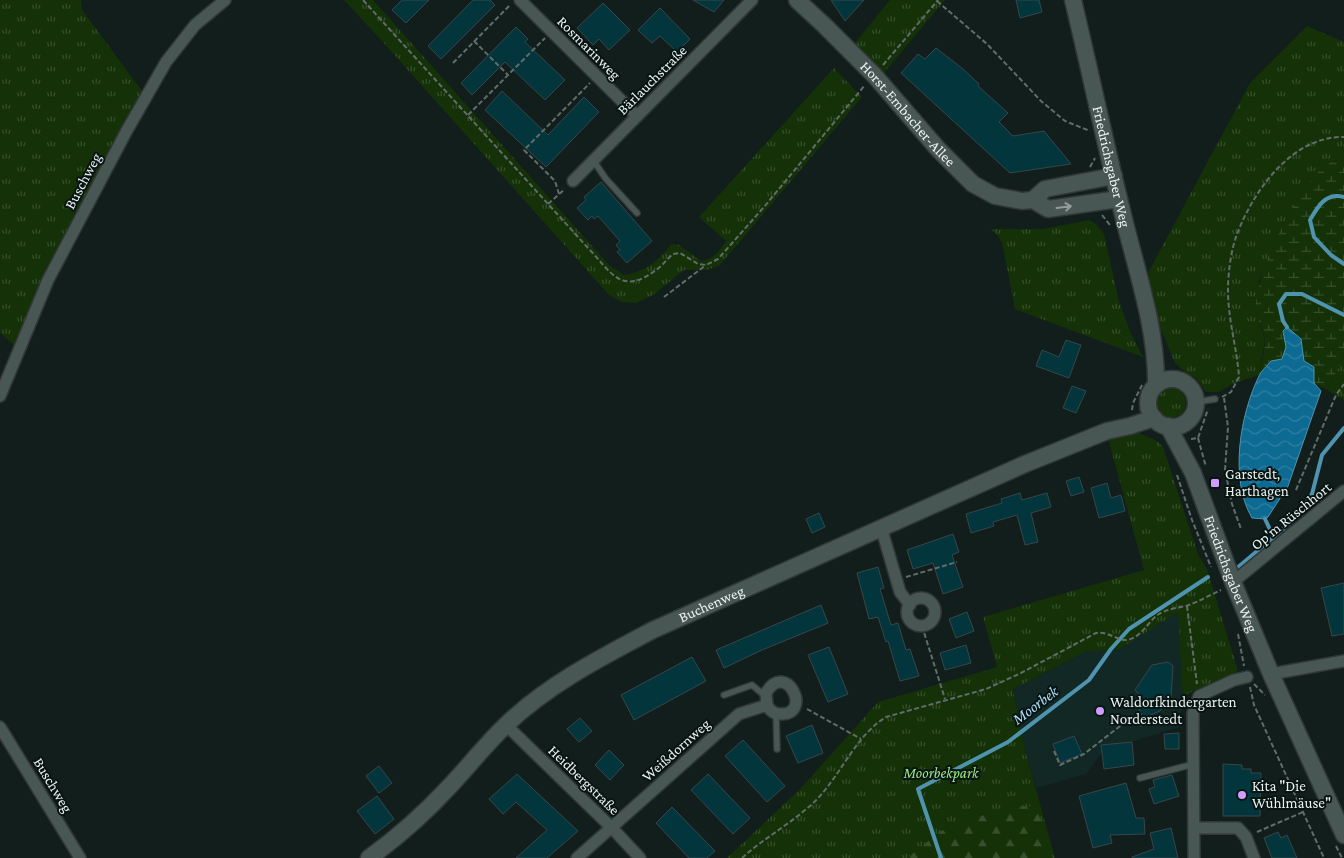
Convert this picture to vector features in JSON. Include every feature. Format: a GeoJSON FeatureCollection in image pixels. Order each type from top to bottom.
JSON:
{"type":"FeatureCollection","features":[{"type":"Feature","properties":{"kind":"street","name":"Buschweg"},"geometry":{"type":"LineString","coordinates":[[0,396],[48,280],[126,132],[166,62],[195,25],[225,0]]}},
{"type":"Feature","properties":{"kind":"street","name":"Rosmarinweg"},"geometry":{"type":"LineString","coordinates":[[520,0],[637,116]]}},
{"type":"Feature","properties":{"kind":"street","name":"Bärlauchstraße"},"geometry":{"type":"LineString","coordinates":[[573,181],[752,0]]}},
{"type":"Feature","properties":{"kind":"street","name":"Horst-Embacher-Allee"},"geometry":{"type":"LineString","coordinates":[[797,0],[874,75],[938,149],[973,184],[984,191],[1006,200],[1033,200],[1048,209],[1119,199]]}},
{"type":"Feature","properties":{"kind":"street","name":"Friedrichsgaber Weg"},"geometry":{"type":"LineString","coordinates":[[1073,0],[1152,333],[1156,385]]}},
{"type":"Feature","properties":{"kind":"street"},"geometry":{"type":"LineString","coordinates":[[1033,200],[1046,189],[1114,176]]}},
{"type":"Feature","properties":{"kind":"street","name":"Friedrichsgaber Weg"},"geometry":{"type":"LineString","coordinates":[[1152,333],[1169,369],[1178,379]]}},
{"type":"Feature","properties":{"kind":"street"},"geometry":{"type":"LineString","coordinates":[[1157,416],[1178,426],[1188,421],[1207,400],[1178,379],[1168,379],[1156,385],[1151,392],[1157,416],[1200,470]]}},
{"type":"Feature","properties":{"kind":"street","name":"Buchenweg"},"geometry":{"type":"LineString","coordinates":[[369,858],[420,816],[506,724],[576,672],[615,650],[653,630],[881,527],[1025,464],[1107,431],[1125,417],[1157,416]]}},
{"type":"Feature","properties":{"kind":"street"},"geometry":{"type":"LineString","coordinates":[[1188,421],[1188,440],[1200,470]]}},
{"type":"Feature","properties":{"kind":"street","name":"Friedrichsgaber Weg"},"geometry":{"type":"LineString","coordinates":[[1200,470],[1227,586],[1271,674],[1344,835]]}},
{"type":"Feature","properties":{"kind":"street","name":"Op'm Rüschhort"},"geometry":{"type":"LineString","coordinates":[[1227,586],[1344,491]]}},
{"type":"Feature","properties":{"kind":"street"},"geometry":{"type":"LineString","coordinates":[[881,527],[900,592],[910,605]]}},
{"type":"Feature","properties":{"kind":"street"},"geometry":{"type":"LineString","coordinates":[[916,599],[929,601],[935,613],[933,619],[928,624],[922,626],[915,625],[907,615],[910,605],[916,599]]}},
{"type":"Feature","properties":{"kind":"street"},"geometry":{"type":"LineString","coordinates":[[1271,674],[1344,661]]}},
{"type":"Feature","properties":{"kind":"street"},"geometry":{"type":"LineString","coordinates":[[1194,858],[1193,713],[1199,696],[1234,680],[1247,677]]}},
{"type":"Feature","properties":{"kind":"street","name":"Weißdornweg"},"geometry":{"type":"LineString","coordinates":[[577,858],[739,714],[769,705],[786,713],[796,702],[793,689],[783,683],[773,685],[769,688],[769,705]]}},
{"type":"Feature","properties":{"kind":"street","name":"Heidbergstraße"},"geometry":{"type":"LineString","coordinates":[[506,724],[640,858]]}},
{"type":"Feature","properties":{"kind":"street","name":"Buschweg"},"geometry":{"type":"LineString","coordinates":[[0,727],[80,858]]}},
{"type":"Feature","properties":{"kind":"street"},"geometry":{"type":"LineString","coordinates":[[1195,828],[1238,828],[1246,837],[1254,858]]}},
{"type":"Feature","properties":{"kind":"lane"},"geometry":{"type":"LineString","coordinates":[[593,160],[606,179],[637,213]]}},
{"type":"Feature","properties":{"kind":"lane"},"geometry":{"type":"LineString","coordinates":[[724,695],[752,684],[769,705],[777,749]]}},
{"type":"Feature","properties":{"kind":"lane"},"geometry":{"type":"LineString","coordinates":[[1140,778],[1194,764]]}},
{"type":"Feature","properties":{"kind":"path"},"geometry":{"type":"LineString","coordinates":[[453,63],[515,0]]}},
{"type":"Feature","properties":{"kind":"path"},"geometry":{"type":"LineString","coordinates":[[853,99],[938,1],[987,44],[1041,101],[1065,121],[1094,133]]}},
{"type":"Feature","properties":{"kind":"path"},"geometry":{"type":"LineString","coordinates":[[468,115],[552,31]]}},
{"type":"Feature","properties":{"kind":"path"},"geometry":{"type":"LineString","coordinates":[[474,41],[508,75]]}},
{"type":"Feature","properties":{"kind":"path"},"geometry":{"type":"LineString","coordinates":[[558,194],[555,181],[524,150],[597,76]]}},
{"type":"Feature","properties":{"kind":"path"},"geometry":{"type":"LineString","coordinates":[[1200,470],[1196,438],[1207,400],[1224,396],[1231,392],[1240,377],[1229,314],[1228,289],[1237,235],[1253,200],[1287,160],[1304,147],[1321,140],[1344,137]]}},
{"type":"Feature","properties":{"kind":"path"},"geometry":{"type":"LineString","coordinates":[[548,204],[573,181]]}},
{"type":"Feature","properties":{"kind":"path"},"geometry":{"type":"LineString","coordinates":[[664,297],[706,265]]}},
{"type":"Feature","properties":{"kind":"path"},"geometry":{"type":"LineString","coordinates":[[1296,490],[1336,395],[1344,384]]}},
{"type":"Feature","properties":{"kind":"path"},"geometry":{"type":"LineString","coordinates":[[1224,396],[1228,427],[1225,462],[1226,477],[1232,504],[1241,529]]}},
{"type":"Feature","properties":{"kind":"path"},"geometry":{"type":"LineString","coordinates":[[1176,472],[1192,520],[1214,572]]}},
{"type":"Feature","properties":{"kind":"path"},"geometry":{"type":"LineString","coordinates":[[897,580],[957,562]]}},
{"type":"Feature","properties":{"kind":"path"},"geometry":{"type":"LineString","coordinates":[[742,858],[819,797],[874,724],[886,717],[986,689],[1021,673],[1096,633],[1111,634],[1123,640],[1134,638],[1159,614],[1187,606],[1227,586]]}},
{"type":"Feature","properties":{"kind":"path"},"geometry":{"type":"LineString","coordinates":[[1187,606],[1199,696]]}},
{"type":"Feature","properties":{"kind":"path"},"geometry":{"type":"LineString","coordinates":[[922,626],[945,699]]}},
{"type":"Feature","properties":{"kind":"path"},"geometry":{"type":"LineString","coordinates":[[1238,634],[1254,705],[1324,858]]}},
{"type":"Feature","properties":{"kind":"path"},"geometry":{"type":"LineString","coordinates":[[1247,677],[1264,695]]}},
{"type":"Feature","properties":{"kind":"path"},"geometry":{"type":"LineString","coordinates":[[796,702],[861,740]]}},
{"type":"Feature","properties":{"kind":"path"},"geometry":{"type":"LineString","coordinates":[[1054,751],[1060,765],[1084,754],[1124,723],[1149,725],[1162,719],[1193,713]]}},
{"type":"Feature","properties":{"kind":"path"},"geometry":{"type":"LineString","coordinates":[[1246,837],[1303,812]]}},
{"type":"Feature","properties":{"kind":"shaded area","name":"Waldorfkindergarten Norderstedt"},"geometry":{"type":"Polygon","coordinates":[[[1179,611],[1183,696],[1180,727],[1104,750],[1086,774],[1036,788],[1025,750],[1013,689],[1085,652],[1120,649],[1179,611]]]}},
{"type":"Feature","properties":{"kind":"green space"},"geometry":{"type":"Polygon","coordinates":[[[0,0],[81,0],[82,10],[142,91],[42,276],[15,346],[0,333],[0,0]]]}},
{"type":"Feature","properties":{"kind":"green space"},"geometry":{"type":"Polygon","coordinates":[[[344,0],[373,0],[609,265],[624,275],[645,268],[672,244],[679,245],[701,261],[716,254],[726,241],[699,217],[834,68],[862,97],[720,265],[707,270],[684,270],[653,295],[636,303],[622,302],[609,295],[344,0]]]}},
{"type":"Feature","properties":{"kind":"green space"},"geometry":{"type":"Polygon","coordinates":[[[890,0],[945,0],[883,74],[855,43],[890,0]]]}},
{"type":"Feature","properties":{"kind":"green space"},"geometry":{"type":"Polygon","coordinates":[[[1307,26],[1344,42],[1344,158],[1327,164],[1303,191],[1284,223],[1259,281],[1256,312],[1265,340],[1259,375],[1232,384],[1219,392],[1206,392],[1196,378],[1185,372],[1175,363],[1159,325],[1148,273],[1250,83],[1307,26]]]}},
{"type":"Feature","properties":{"kind":"green space"},"geometry":{"type":"Polygon","coordinates":[[[1344,158],[1344,356],[1327,390],[1314,383],[1314,368],[1304,361],[1301,339],[1283,331],[1286,347],[1282,360],[1271,361],[1259,375],[1265,341],[1256,311],[1257,295],[1269,255],[1302,192],[1326,165],[1344,158]]]}},
{"type":"Feature","properties":{"kind":"green space"},"geometry":{"type":"Polygon","coordinates":[[[1089,220],[1096,224],[1104,234],[1119,301],[1131,334],[1143,357],[1015,309],[1003,247],[999,237],[991,229],[1043,229],[1089,220]]]}},
{"type":"Feature","properties":{"kind":"green space"},"geometry":{"type":"Polygon","coordinates":[[[1344,356],[1344,400],[1327,390],[1344,356]]]}},
{"type":"Feature","properties":{"kind":"green space"},"geometry":{"type":"Polygon","coordinates":[[[1171,388],[1182,392],[1186,403],[1182,414],[1171,418],[1160,414],[1156,403],[1160,392],[1171,388]]]}},
{"type":"Feature","properties":{"kind":"green space","name":"Moorbekpark"},"geometry":{"type":"Polygon","coordinates":[[[1136,431],[1157,441],[1163,447],[1198,554],[1207,569],[1238,671],[1183,696],[1178,612],[1120,649],[1085,652],[1013,689],[1025,750],[1055,858],[727,858],[800,789],[878,702],[997,667],[983,617],[1144,570],[1108,438],[1136,431]]]}},
{"type":"Feature","properties":{"kind":"green space"},"geometry":{"type":"Polygon","coordinates":[[[1038,806],[1048,855],[1042,858],[907,858],[941,831],[1005,807],[1038,806]]]}},
{"type":"Feature","properties":{"kind":"water"},"geometry":{"type":"Polygon","coordinates":[[[1287,327],[1301,339],[1304,361],[1314,367],[1314,383],[1321,391],[1288,486],[1268,517],[1265,519],[1252,518],[1245,502],[1241,485],[1239,466],[1242,428],[1252,392],[1260,374],[1271,361],[1282,359],[1286,347],[1283,331],[1287,327]]]}},
{"type":"Feature","properties":{"kind":"building"},"geometry":{"type":"Polygon","coordinates":[[[402,0],[429,0],[406,23],[392,10],[402,0]]]}},
{"type":"Feature","properties":{"kind":"building"},"geometry":{"type":"Polygon","coordinates":[[[473,0],[490,0],[495,5],[441,59],[428,46],[473,0]]]}},
{"type":"Feature","properties":{"kind":"building"},"geometry":{"type":"Polygon","coordinates":[[[693,0],[724,0],[714,12],[693,0]]]}},
{"type":"Feature","properties":{"kind":"building"},"geometry":{"type":"Polygon","coordinates":[[[831,0],[864,0],[845,21],[831,0]]]}},
{"type":"Feature","properties":{"kind":"building"},"geometry":{"type":"Polygon","coordinates":[[[1016,0],[1039,0],[1042,12],[1020,18],[1016,0]]]}},
{"type":"Feature","properties":{"kind":"building"},"geometry":{"type":"Polygon","coordinates":[[[603,3],[630,30],[609,50],[599,39],[593,45],[577,28],[603,3]]]}},
{"type":"Feature","properties":{"kind":"building"},"geometry":{"type":"Polygon","coordinates":[[[660,8],[690,39],[677,52],[660,36],[652,43],[638,30],[660,8]]]}},
{"type":"Feature","properties":{"kind":"building"},"geometry":{"type":"Polygon","coordinates":[[[516,27],[528,39],[525,42],[565,80],[545,100],[505,62],[472,95],[461,83],[516,27]]]}},
{"type":"Feature","properties":{"kind":"building"},"geometry":{"type":"Polygon","coordinates":[[[936,48],[963,69],[979,84],[978,86],[1008,113],[999,122],[1013,136],[1044,131],[1071,164],[1010,173],[901,73],[918,54],[925,59],[936,48]]]}},
{"type":"Feature","properties":{"kind":"building"},"geometry":{"type":"Polygon","coordinates":[[[502,91],[548,135],[584,97],[599,112],[546,167],[485,110],[502,91]]]}},
{"type":"Feature","properties":{"kind":"building"},"geometry":{"type":"Polygon","coordinates":[[[601,182],[652,241],[627,263],[617,252],[620,250],[616,245],[620,241],[598,216],[594,219],[592,216],[588,220],[577,208],[586,200],[584,197],[601,182]]]}},
{"type":"Feature","properties":{"kind":"building"},"geometry":{"type":"Polygon","coordinates":[[[1066,340],[1081,345],[1069,378],[1036,366],[1042,350],[1059,357],[1066,340]]]}},
{"type":"Feature","properties":{"kind":"building"},"geometry":{"type":"Polygon","coordinates":[[[1072,386],[1086,391],[1076,413],[1063,408],[1072,386]]]}},
{"type":"Feature","properties":{"kind":"building"},"geometry":{"type":"Polygon","coordinates":[[[1079,477],[1084,492],[1071,496],[1066,481],[1079,477]]]}},
{"type":"Feature","properties":{"kind":"building"},"geometry":{"type":"Polygon","coordinates":[[[1107,483],[1111,498],[1121,495],[1125,511],[1099,518],[1091,488],[1107,483]]]}},
{"type":"Feature","properties":{"kind":"building"},"geometry":{"type":"Polygon","coordinates":[[[1020,493],[1022,500],[1047,493],[1051,507],[1031,513],[1038,542],[1025,545],[1017,515],[993,522],[994,526],[971,533],[966,514],[1002,503],[1001,499],[1020,493]]]}},
{"type":"Feature","properties":{"kind":"building"},"geometry":{"type":"Polygon","coordinates":[[[819,513],[825,527],[812,533],[806,519],[819,513]]]}},
{"type":"Feature","properties":{"kind":"building"},"geometry":{"type":"Polygon","coordinates":[[[953,534],[959,552],[952,555],[963,587],[943,594],[933,563],[913,569],[907,550],[953,534]]]}},
{"type":"Feature","properties":{"kind":"building"},"geometry":{"type":"Polygon","coordinates":[[[878,567],[884,588],[880,589],[891,625],[898,623],[906,650],[910,649],[919,676],[900,681],[888,641],[886,642],[878,617],[869,619],[857,573],[878,567]]]}},
{"type":"Feature","properties":{"kind":"building"},"geometry":{"type":"Polygon","coordinates":[[[1344,583],[1344,634],[1332,636],[1321,588],[1344,583]]]}},
{"type":"Feature","properties":{"kind":"building"},"geometry":{"type":"Polygon","coordinates":[[[821,605],[828,623],[724,668],[716,650],[821,605]]]}},
{"type":"Feature","properties":{"kind":"building"},"geometry":{"type":"Polygon","coordinates":[[[967,612],[974,631],[956,638],[949,619],[967,612]]]}},
{"type":"Feature","properties":{"kind":"building"},"geometry":{"type":"Polygon","coordinates":[[[966,645],[971,663],[945,670],[940,653],[966,645]]]}},
{"type":"Feature","properties":{"kind":"building"},"geometry":{"type":"Polygon","coordinates":[[[829,647],[848,694],[828,702],[808,655],[829,647]]]}},
{"type":"Feature","properties":{"kind":"building"},"geometry":{"type":"Polygon","coordinates":[[[692,657],[706,681],[634,720],[621,695],[692,657]]]}},
{"type":"Feature","properties":{"kind":"building"},"geometry":{"type":"Polygon","coordinates":[[[1168,662],[1173,666],[1171,697],[1160,711],[1143,718],[1135,700],[1140,695],[1135,690],[1152,665],[1168,662]]]}},
{"type":"Feature","properties":{"kind":"building"},"geometry":{"type":"Polygon","coordinates":[[[580,718],[592,731],[579,742],[567,729],[580,718]]]}},
{"type":"Feature","properties":{"kind":"building"},"geometry":{"type":"Polygon","coordinates":[[[812,725],[823,753],[798,763],[786,736],[812,725]]]}},
{"type":"Feature","properties":{"kind":"building"},"geometry":{"type":"Polygon","coordinates":[[[1179,733],[1179,749],[1165,749],[1164,734],[1179,733]]]}},
{"type":"Feature","properties":{"kind":"building","name":"Waldorfkindergarten Norderstedt"},"geometry":{"type":"Polygon","coordinates":[[[1074,736],[1082,754],[1060,763],[1053,744],[1074,736]]]}},
{"type":"Feature","properties":{"kind":"building"},"geometry":{"type":"Polygon","coordinates":[[[743,740],[785,786],[767,802],[725,756],[743,740]]]}},
{"type":"Feature","properties":{"kind":"building"},"geometry":{"type":"Polygon","coordinates":[[[1132,742],[1134,765],[1104,769],[1101,745],[1132,742]]]}},
{"type":"Feature","properties":{"kind":"building"},"geometry":{"type":"Polygon","coordinates":[[[609,750],[624,765],[610,780],[595,765],[609,750]]]}},
{"type":"Feature","properties":{"kind":"building","name":"Kita \"Die Wühlmäuse\""},"geometry":{"type":"Polygon","coordinates":[[[1223,764],[1242,765],[1242,769],[1251,769],[1251,773],[1261,773],[1260,816],[1223,816],[1223,764]]]}},
{"type":"Feature","properties":{"kind":"building"},"geometry":{"type":"Polygon","coordinates":[[[379,766],[392,783],[379,793],[366,776],[379,766]]]}},
{"type":"Feature","properties":{"kind":"building"},"geometry":{"type":"Polygon","coordinates":[[[517,774],[578,831],[547,858],[516,858],[547,830],[516,802],[503,814],[489,799],[517,774]]]}},
{"type":"Feature","properties":{"kind":"building"},"geometry":{"type":"Polygon","coordinates":[[[708,774],[750,818],[733,834],[691,790],[708,774]]]}},
{"type":"Feature","properties":{"kind":"building"},"geometry":{"type":"Polygon","coordinates":[[[1172,775],[1179,796],[1154,804],[1149,789],[1155,787],[1153,780],[1172,775]]]}},
{"type":"Feature","properties":{"kind":"building"},"geometry":{"type":"Polygon","coordinates":[[[1126,783],[1136,818],[1144,818],[1145,834],[1110,835],[1112,843],[1093,848],[1079,796],[1126,783]]]}},
{"type":"Feature","properties":{"kind":"building"},"geometry":{"type":"Polygon","coordinates":[[[377,796],[394,819],[375,834],[357,811],[377,796]]]}},
{"type":"Feature","properties":{"kind":"building"},"geometry":{"type":"Polygon","coordinates":[[[672,807],[715,851],[707,858],[689,858],[656,823],[672,807]]]}},
{"type":"Feature","properties":{"kind":"building"},"geometry":{"type":"Polygon","coordinates":[[[1171,828],[1178,858],[1132,858],[1154,849],[1150,833],[1171,828]]]}},
{"type":"Feature","properties":{"kind":"building"},"geometry":{"type":"Polygon","coordinates":[[[1278,832],[1281,838],[1287,835],[1297,858],[1272,858],[1264,838],[1278,832]]]}},
{"type":"Feature","properties":{"kind":"waterway"},"geometry":{"type":"LineString","coordinates":[[1344,197],[1327,198],[1310,220],[1314,237],[1331,255],[1344,264]]}},
{"type":"Feature","properties":{"kind":"waterway"},"geometry":{"type":"LineString","coordinates":[[1287,327],[1283,321],[1279,304],[1286,294],[1302,294],[1344,315]]}},
{"type":"Feature","properties":{"kind":"waterway","name":"Moorbek"},"geometry":{"type":"LineString","coordinates":[[1237,568],[1294,520],[1312,494],[1322,455],[1344,428]]}},
{"type":"Feature","properties":{"kind":"waterway"},"geometry":{"type":"LineString","coordinates":[[1265,519],[1274,538]]}},
{"type":"Feature","properties":{"kind":"waterway","name":"Moorbek"},"geometry":{"type":"LineString","coordinates":[[941,858],[918,789],[1008,742],[1089,680],[1111,649],[1129,629],[1208,577]]}},
{"type":"Feature","properties":{"kind":"place","name":"Garstedt, Harthagen"},"geometry":{"type":"Point","coordinates":[1215,483]}},
{"type":"Feature","properties":{"kind":"place","name":"Waldorfkindergarten Norderstedt"},"geometry":{"type":"Point","coordinates":[1100,711]}},
{"type":"Feature","properties":{"kind":"place","name":"Kita \"Die Wühlmäuse\""},"geometry":{"type":"Point","coordinates":[1242,795]}}]}
